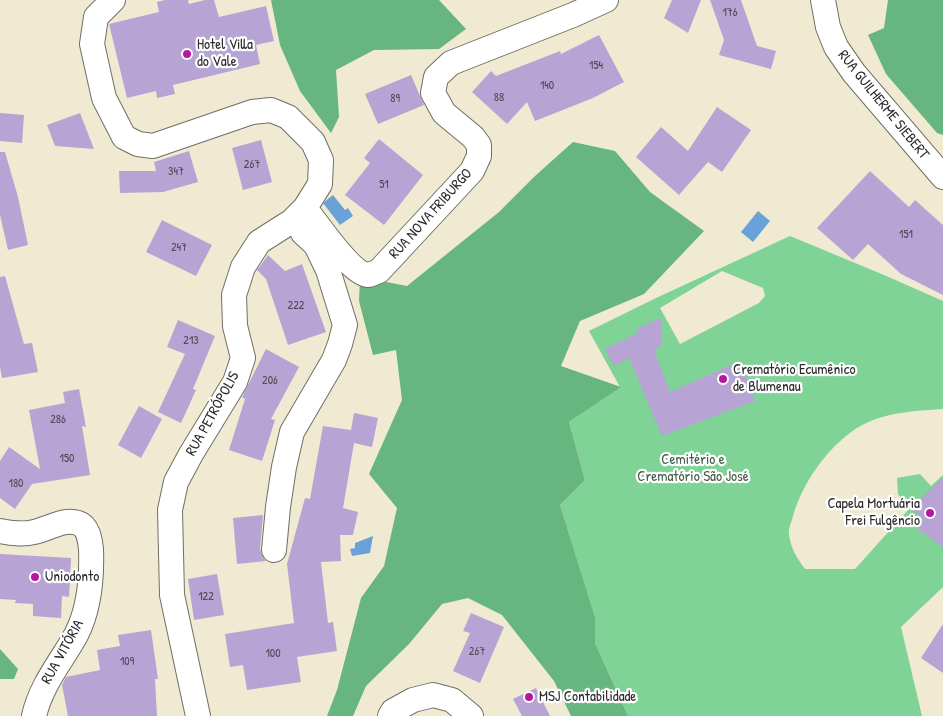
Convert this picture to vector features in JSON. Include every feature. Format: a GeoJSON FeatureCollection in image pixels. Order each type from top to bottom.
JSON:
{"type":"FeatureCollection","features":[{"type":"Feature","properties":{"kind":"street","name":"RUA PETRÓPOLIS"},"geometry":{"type":"LineString","coordinates":[[113,0],[96,17],[92,44],[104,98],[124,137],[138,144],[153,146],[252,112],[271,110],[288,117],[313,142],[321,160],[320,184],[298,215],[259,242],[243,267],[234,296],[235,326],[243,358],[235,382],[176,482],[170,510],[172,595],[198,716]]}},
{"type":"Feature","properties":{"kind":"street","name":"RUA NOVA FRIBURGO"},"geometry":{"type":"LineString","coordinates":[[298,215],[359,271],[368,275],[380,272],[472,171],[480,156],[479,145],[473,136],[444,113],[434,93],[436,77],[451,63],[606,0]]}},
{"type":"Feature","properties":{"kind":"street","name":"RUA GUILHERME SIEBERT"},"geometry":{"type":"LineString","coordinates":[[823,0],[828,27],[836,47],[854,73],[943,177]]}},
{"type":"Feature","properties":{"kind":"street"},"geometry":{"type":"LineString","coordinates":[[274,550],[278,507],[292,432],[334,360],[344,325],[328,270],[298,215]]}},
{"type":"Feature","properties":{"kind":"street","name":"RUA VITÓRIA"},"geometry":{"type":"LineString","coordinates":[[0,531],[16,534],[32,533],[61,523],[72,522],[81,524],[86,530],[90,542],[91,582],[83,615],[77,633],[37,701],[34,716]]}},
{"type":"Feature","properties":{"kind":"street"},"geometry":{"type":"LineString","coordinates":[[390,716],[393,711],[413,700],[433,695],[452,700],[471,716]]}},
{"type":"Feature","properties":{"kind":"green space"},"geometry":{"type":"Polygon","coordinates":[[[271,0],[439,0],[466,29],[439,49],[374,50],[336,70],[339,117],[331,133],[300,91],[280,45],[271,0]]]}},
{"type":"Feature","properties":{"kind":"green space"},"geometry":{"type":"Polygon","coordinates":[[[888,0],[943,0],[943,135],[937,133],[886,74],[868,35],[884,28],[888,0]]]}},
{"type":"Feature","properties":{"kind":"green space"},"geometry":{"type":"Polygon","coordinates":[[[573,142],[615,151],[650,192],[704,231],[644,294],[580,321],[561,366],[621,387],[569,422],[585,480],[560,505],[595,617],[595,643],[628,716],[571,716],[554,681],[502,615],[468,598],[442,604],[409,644],[366,686],[353,716],[327,716],[337,690],[361,598],[384,566],[397,508],[369,474],[402,400],[396,350],[373,355],[359,301],[360,277],[407,286],[499,212],[573,142]]]}},
{"type":"Feature","properties":{"kind":"green space","name":"Cemitério e Crematório São José"},"geometry":{"type":"Polygon","coordinates":[[[790,236],[943,301],[943,409],[888,415],[857,428],[846,436],[825,456],[808,481],[796,507],[789,531],[793,549],[805,569],[855,569],[909,509],[898,494],[897,478],[920,474],[931,486],[943,475],[943,587],[901,627],[922,716],[628,716],[595,643],[595,617],[560,505],[585,480],[569,422],[620,387],[589,331],[790,236]],[[722,271],[660,308],[680,344],[759,303],[765,296],[763,288],[722,271]]]}},
{"type":"Feature","properties":{"kind":"green space"},"geometry":{"type":"Polygon","coordinates":[[[0,649],[18,669],[14,679],[0,679],[0,649]]]}},
{"type":"Feature","properties":{"kind":"water"},"geometry":{"type":"Polygon","coordinates":[[[333,195],[345,210],[348,208],[353,216],[340,225],[323,203],[333,195]]]}},
{"type":"Feature","properties":{"kind":"water"},"geometry":{"type":"Polygon","coordinates":[[[758,211],[770,221],[753,242],[741,232],[758,211]]]}},
{"type":"Feature","properties":{"kind":"water"},"geometry":{"type":"Polygon","coordinates":[[[373,536],[370,553],[352,556],[350,549],[355,548],[355,543],[373,536]]]}},
{"type":"Feature","properties":{"kind":"building","name":"Hotel Villa do Vale"},"geometry":{"type":"Polygon","coordinates":[[[188,0],[189,4],[214,0],[219,17],[266,6],[274,41],[256,45],[260,64],[173,85],[175,94],[157,98],[156,91],[127,98],[109,24],[159,12],[157,2],[188,0]]]}},
{"type":"Feature","properties":{"kind":"building"},"geometry":{"type":"Polygon","coordinates":[[[672,0],[701,0],[688,33],[664,18],[672,0]]]}},
{"type":"Feature","properties":{"kind":"building"},"geometry":{"type":"Polygon","coordinates":[[[710,0],[741,0],[757,46],[776,51],[771,69],[719,55],[724,40],[710,0]]]}},
{"type":"Feature","properties":{"kind":"building"},"geometry":{"type":"Polygon","coordinates":[[[599,35],[624,82],[593,98],[535,121],[527,102],[507,124],[472,92],[491,71],[496,76],[560,51],[561,54],[599,35]]]}},
{"type":"Feature","properties":{"kind":"building"},"geometry":{"type":"Polygon","coordinates":[[[411,75],[424,105],[378,124],[365,94],[411,75]]]}},
{"type":"Feature","properties":{"kind":"building"},"geometry":{"type":"Polygon","coordinates":[[[717,107],[751,130],[722,172],[708,162],[679,195],[636,157],[661,127],[688,151],[717,107]]]}},
{"type":"Feature","properties":{"kind":"building"},"geometry":{"type":"Polygon","coordinates":[[[0,113],[24,115],[22,143],[0,141],[0,113]]]}},
{"type":"Feature","properties":{"kind":"building"},"geometry":{"type":"Polygon","coordinates":[[[80,113],[94,149],[55,146],[47,125],[80,113]]]}},
{"type":"Feature","properties":{"kind":"building"},"geometry":{"type":"Polygon","coordinates":[[[379,139],[423,175],[384,225],[345,195],[370,163],[364,158],[379,139]]]}},
{"type":"Feature","properties":{"kind":"building"},"geometry":{"type":"Polygon","coordinates":[[[261,140],[272,182],[243,190],[232,148],[261,140]]]}},
{"type":"Feature","properties":{"kind":"building"},"geometry":{"type":"Polygon","coordinates":[[[189,151],[198,182],[163,192],[120,193],[119,171],[156,171],[154,162],[189,151]]]}},
{"type":"Feature","properties":{"kind":"building"},"geometry":{"type":"Polygon","coordinates":[[[0,152],[5,152],[18,197],[28,245],[8,250],[0,215],[0,152]]]}},
{"type":"Feature","properties":{"kind":"building"},"geometry":{"type":"Polygon","coordinates":[[[870,171],[909,207],[915,200],[943,225],[943,295],[901,274],[868,244],[853,260],[817,228],[870,171]]]}},
{"type":"Feature","properties":{"kind":"building"},"geometry":{"type":"Polygon","coordinates":[[[162,220],[212,245],[196,276],[146,252],[162,220]]]}},
{"type":"Feature","properties":{"kind":"building"},"geometry":{"type":"Polygon","coordinates":[[[268,255],[285,271],[302,264],[326,332],[288,345],[266,279],[257,270],[268,255]]]}},
{"type":"Feature","properties":{"kind":"building"},"geometry":{"type":"Polygon","coordinates":[[[5,276],[24,344],[32,343],[38,372],[2,378],[0,367],[0,277],[5,276]]]}},
{"type":"Feature","properties":{"kind":"building","name":"Crematório Ecumênico de Blumenau"},"geometry":{"type":"Polygon","coordinates":[[[661,318],[661,346],[654,350],[670,392],[740,361],[755,401],[662,436],[629,358],[614,366],[605,349],[638,333],[638,328],[661,318]]]}},
{"type":"Feature","properties":{"kind":"building"},"geometry":{"type":"Polygon","coordinates":[[[178,320],[215,336],[193,389],[196,390],[181,423],[158,412],[185,354],[167,347],[178,320]]]}},
{"type":"Feature","properties":{"kind":"building"},"geometry":{"type":"Polygon","coordinates":[[[266,349],[299,367],[271,419],[275,420],[262,461],[229,450],[245,399],[242,397],[266,349]]]}},
{"type":"Feature","properties":{"kind":"building"},"geometry":{"type":"Polygon","coordinates":[[[79,389],[86,427],[82,426],[90,475],[32,484],[15,509],[0,498],[0,461],[9,447],[40,469],[29,410],[65,403],[63,392],[79,389]]]}},
{"type":"Feature","properties":{"kind":"building"},"geometry":{"type":"Polygon","coordinates":[[[139,406],[162,419],[141,458],[118,445],[139,406]]]}},
{"type":"Feature","properties":{"kind":"building"},"geometry":{"type":"Polygon","coordinates":[[[354,413],[378,418],[372,447],[354,443],[343,508],[358,512],[353,535],[340,535],[341,561],[321,562],[328,623],[333,622],[337,651],[297,657],[301,682],[247,690],[243,665],[230,667],[225,634],[294,623],[287,564],[305,498],[310,499],[323,426],[351,430],[354,413]]]}},
{"type":"Feature","properties":{"kind":"building","name":"Capela Mortuária Frei Fulgêncio"},"geometry":{"type":"Polygon","coordinates":[[[943,478],[943,547],[916,528],[923,518],[910,508],[943,478]]]}},
{"type":"Feature","properties":{"kind":"building"},"geometry":{"type":"Polygon","coordinates":[[[263,515],[260,549],[266,561],[237,564],[233,518],[263,515]]]}},
{"type":"Feature","properties":{"kind":"building","name":"Uniodonto"},"geometry":{"type":"Polygon","coordinates":[[[0,554],[71,558],[69,597],[62,596],[61,618],[33,616],[33,604],[15,603],[16,600],[0,599],[0,554]]]}},
{"type":"Feature","properties":{"kind":"building"},"geometry":{"type":"Polygon","coordinates":[[[217,574],[224,615],[194,620],[188,579],[217,574]]]}},
{"type":"Feature","properties":{"kind":"building"},"geometry":{"type":"Polygon","coordinates":[[[471,613],[504,627],[480,683],[453,671],[470,633],[463,631],[471,613]]]}},
{"type":"Feature","properties":{"kind":"building"},"geometry":{"type":"Polygon","coordinates":[[[943,624],[943,673],[921,658],[943,624]]]}},
{"type":"Feature","properties":{"kind":"building"},"geometry":{"type":"Polygon","coordinates":[[[151,630],[158,679],[155,679],[157,716],[68,716],[62,685],[66,677],[100,670],[97,650],[120,646],[118,635],[151,630]]]}},
{"type":"Feature","properties":{"kind":"building","name":"MSJ Contabilidade"},"geometry":{"type":"Polygon","coordinates":[[[536,688],[550,716],[522,716],[513,699],[536,688]]]}},
{"type":"Feature","properties":{"kind":"place","name":"Hotel Villa do Vale"},"geometry":{"type":"Point","coordinates":[187,54]}},
{"type":"Feature","properties":{"kind":"place","name":"Crematório Ecumênico de Blumenau"},"geometry":{"type":"Point","coordinates":[723,379]}},
{"type":"Feature","properties":{"kind":"place","name":"Capela Mortuária Frei Fulgêncio"},"geometry":{"type":"Point","coordinates":[930,513]}},
{"type":"Feature","properties":{"kind":"place","name":"Uniodonto"},"geometry":{"type":"Point","coordinates":[35,577]}},
{"type":"Feature","properties":{"kind":"place","name":"MSJ Contabilidade"},"geometry":{"type":"Point","coordinates":[529,697]}}]}
